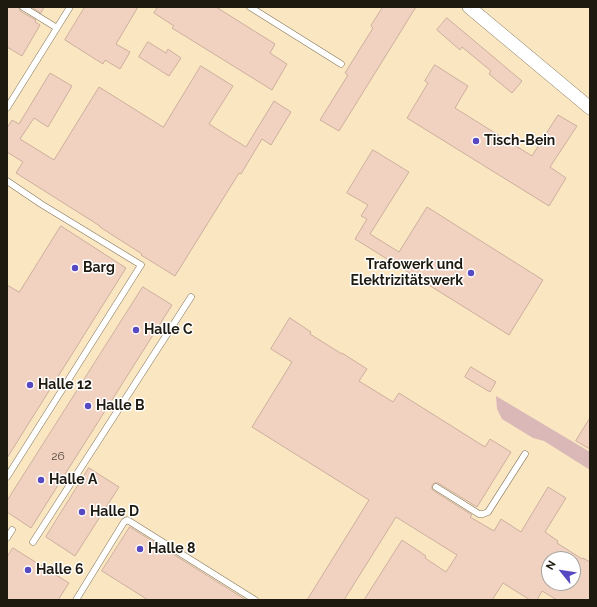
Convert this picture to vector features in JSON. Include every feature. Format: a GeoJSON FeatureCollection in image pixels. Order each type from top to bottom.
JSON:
{"type":"FeatureCollection","features":[{"type":"Feature","properties":{"kind":"street"},"geometry":{"type":"LineString","coordinates":[[469,7],[590,108]]}},
{"type":"Feature","properties":{"kind":"lane"},"geometry":{"type":"LineString","coordinates":[[23,7],[57,28]]}},
{"type":"Feature","properties":{"kind":"lane"},"geometry":{"type":"LineString","coordinates":[[7,108],[70,7]]}},
{"type":"Feature","properties":{"kind":"lane"},"geometry":{"type":"LineString","coordinates":[[250,7],[341,64]]}},
{"type":"Feature","properties":{"kind":"lane"},"geometry":{"type":"LineString","coordinates":[[7,181],[41,204],[140,265],[7,477]]}},
{"type":"Feature","properties":{"kind":"lane"},"geometry":{"type":"LineString","coordinates":[[33,542],[190,297]]}},
{"type":"Feature","properties":{"kind":"lane"},"geometry":{"type":"LineString","coordinates":[[436,487],[479,514],[483,514],[488,512],[525,454]]}},
{"type":"Feature","properties":{"kind":"lane"},"geometry":{"type":"LineString","coordinates":[[76,600],[126,520],[255,600]]}},
{"type":"Feature","properties":{"kind":"lane"},"geometry":{"type":"LineString","coordinates":[[7,538],[12,530]]}},
{"type":"Feature","properties":{"kind":"shaded area"},"geometry":{"type":"Polygon","coordinates":[[[7,7],[590,7],[590,600],[7,600],[7,7]]]}},
{"type":"Feature","properties":{"kind":"shaded area"},"geometry":{"type":"Polygon","coordinates":[[[496,396],[590,452],[590,470],[544,441],[533,438],[502,419],[497,409],[496,396]]]}},
{"type":"Feature","properties":{"kind":"building"},"geometry":{"type":"Polygon","coordinates":[[[7,7],[19,7],[20,11],[36,20],[35,22],[40,25],[22,56],[7,47],[7,7]]]}},
{"type":"Feature","properties":{"kind":"building"},"geometry":{"type":"Polygon","coordinates":[[[32,7],[44,7],[41,13],[32,7]]]}},
{"type":"Feature","properties":{"kind":"building"},"geometry":{"type":"Polygon","coordinates":[[[85,7],[138,7],[116,44],[130,52],[120,69],[105,60],[103,64],[65,40],[85,7]]]}},
{"type":"Feature","properties":{"kind":"building"},"geometry":{"type":"Polygon","coordinates":[[[158,7],[216,7],[275,44],[270,53],[287,64],[272,90],[172,28],[174,26],[154,13],[158,7]]]}},
{"type":"Feature","properties":{"kind":"building"},"geometry":{"type":"Polygon","coordinates":[[[383,7],[416,7],[339,131],[320,120],[348,75],[345,73],[373,28],[371,26],[383,7]]]}},
{"type":"Feature","properties":{"kind":"building"},"geometry":{"type":"Polygon","coordinates":[[[447,18],[522,81],[512,93],[489,74],[491,71],[462,47],[460,50],[437,30],[447,18]]]}},
{"type":"Feature","properties":{"kind":"building"},"geometry":{"type":"Polygon","coordinates":[[[148,42],[166,53],[168,49],[181,58],[169,76],[139,57],[148,42]]]}},
{"type":"Feature","properties":{"kind":"building","name":"Tisch-Bein"},"geometry":{"type":"Polygon","coordinates":[[[435,65],[468,86],[455,108],[532,156],[558,115],[577,126],[550,167],[566,178],[549,206],[407,118],[428,83],[425,81],[435,65]]]}},
{"type":"Feature","properties":{"kind":"building"},"geometry":{"type":"Polygon","coordinates":[[[201,66],[233,86],[209,124],[246,147],[274,101],[291,112],[271,145],[262,139],[175,276],[16,173],[23,162],[7,152],[7,128],[12,120],[19,124],[50,73],[72,86],[48,127],[34,118],[20,139],[54,160],[99,87],[163,127],[201,66]]]}},
{"type":"Feature","properties":{"kind":"building","name":"Trafowerk und Elektrizitätswerk"},"geometry":{"type":"Polygon","coordinates":[[[373,150],[409,172],[370,234],[399,252],[427,207],[543,280],[509,335],[355,239],[367,219],[361,216],[368,205],[347,193],[373,150]]]}},
{"type":"Feature","properties":{"kind":"building","name":"Halle 12"},"geometry":{"type":"Polygon","coordinates":[[[61,226],[126,268],[7,458],[7,285],[19,292],[61,226]]]}},
{"type":"Feature","properties":{"kind":"building"},"geometry":{"type":"Polygon","coordinates":[[[143,287],[172,305],[31,528],[7,512],[7,501],[143,287]]]}},
{"type":"Feature","properties":{"kind":"building"},"geometry":{"type":"Polygon","coordinates":[[[290,318],[311,332],[310,334],[367,369],[359,381],[393,402],[399,393],[485,447],[490,439],[511,452],[477,507],[438,483],[434,483],[432,485],[432,489],[434,491],[472,515],[470,517],[494,531],[501,519],[521,532],[548,487],[566,498],[545,532],[558,541],[557,543],[570,551],[541,551],[542,591],[537,600],[530,600],[503,583],[492,600],[364,600],[402,540],[446,572],[457,555],[396,517],[344,600],[307,600],[369,500],[252,427],[292,362],[271,349],[290,318]]]}},
{"type":"Feature","properties":{"kind":"building"},"geometry":{"type":"Polygon","coordinates":[[[471,367],[496,382],[490,392],[465,377],[471,367]]]}},
{"type":"Feature","properties":{"kind":"building"},"geometry":{"type":"Polygon","coordinates":[[[590,418],[590,449],[576,441],[590,418]]]}},
{"type":"Feature","properties":{"kind":"building","name":"Halle D"},"geometry":{"type":"Polygon","coordinates":[[[89,468],[119,487],[75,556],[46,537],[89,468]]]}},
{"type":"Feature","properties":{"kind":"building","name":"Halle 8"},"geometry":{"type":"Polygon","coordinates":[[[130,527],[246,600],[148,600],[102,571],[130,527]]]}},
{"type":"Feature","properties":{"kind":"building","name":"Halle 6"},"geometry":{"type":"Polygon","coordinates":[[[13,548],[69,583],[58,600],[7,600],[7,557],[13,548]]]}},
{"type":"Feature","properties":{"kind":"building"},"geometry":{"type":"Polygon","coordinates":[[[581,558],[590,562],[590,600],[557,600],[542,591],[581,591],[581,558]]]}},
{"type":"Feature","properties":{"kind":"place","name":"Tisch-Bein"},"geometry":{"type":"Point","coordinates":[476,141]}},
{"type":"Feature","properties":{"kind":"place","name":"Barg"},"geometry":{"type":"Point","coordinates":[75,268]}},
{"type":"Feature","properties":{"kind":"place","name":"Trafowerk und Elektrizitätswerk"},"geometry":{"type":"Point","coordinates":[471,273]}},
{"type":"Feature","properties":{"kind":"place","name":"Halle C"},"geometry":{"type":"Point","coordinates":[136,330]}},
{"type":"Feature","properties":{"kind":"place","name":"Halle 12"},"geometry":{"type":"Point","coordinates":[30,385]}},
{"type":"Feature","properties":{"kind":"place","name":"Halle B"},"geometry":{"type":"Point","coordinates":[88,406]}},
{"type":"Feature","properties":{"kind":"place","name":"Halle A"},"geometry":{"type":"Point","coordinates":[41,480]}},
{"type":"Feature","properties":{"kind":"place","name":"Halle D"},"geometry":{"type":"Point","coordinates":[82,512]}},
{"type":"Feature","properties":{"kind":"place","name":"Halle 8"},"geometry":{"type":"Point","coordinates":[140,549]}},
{"type":"Feature","properties":{"kind":"place","name":"Halle 6"},"geometry":{"type":"Point","coordinates":[28,570]}}]}
